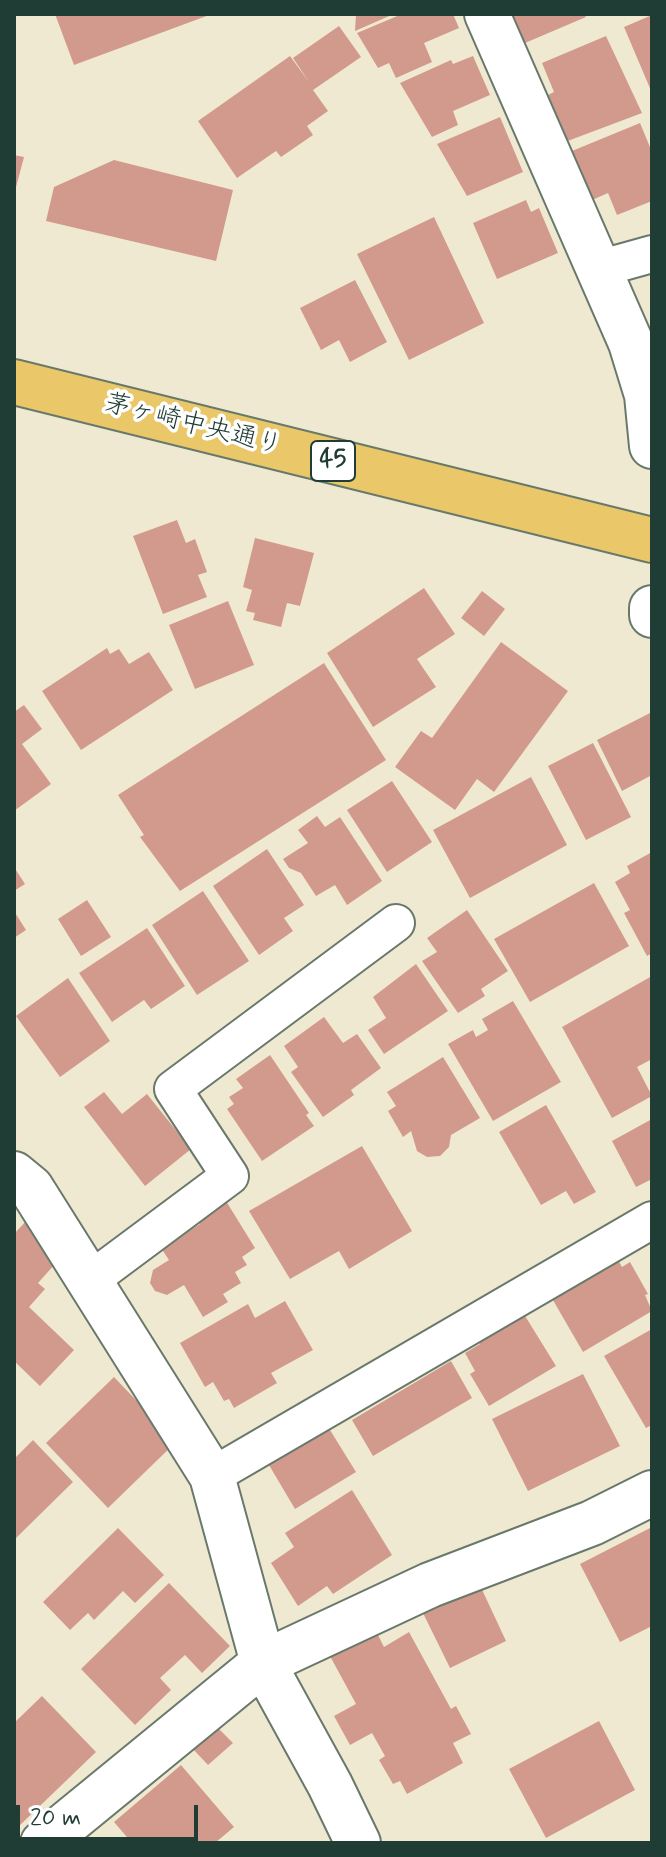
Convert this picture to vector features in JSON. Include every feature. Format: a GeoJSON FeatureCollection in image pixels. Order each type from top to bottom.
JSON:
{"type":"FeatureCollection","features":[{"type":"Feature","properties":{"kind":"main road","name":"茅ヶ崎中央通り"},"geometry":{"type":"LineString","coordinates":[[14,382],[652,540]]}},
{"type":"Feature","properties":{"kind":"street"},"geometry":{"type":"LineString","coordinates":[[487,14],[631,343],[647,395],[652,446]]}},
{"type":"Feature","properties":{"kind":"street"},"geometry":{"type":"LineString","coordinates":[[652,608],[652,615]]}},
{"type":"Feature","properties":{"kind":"street"},"geometry":{"type":"LineString","coordinates":[[20,1189],[89,1281],[212,1476],[263,1663],[358,1843]]}},
{"type":"Feature","properties":{"kind":"street"},"geometry":{"type":"LineString","coordinates":[[43,1843],[263,1663],[430,1585],[592,1523],[652,1493]]}},
{"type":"Feature","properties":{"kind":"lane"},"geometry":{"type":"LineString","coordinates":[[598,269],[652,254]]}},
{"type":"Feature","properties":{"kind":"lane"},"geometry":{"type":"LineString","coordinates":[[89,1281],[230,1176],[173,1089],[396,923]]}},
{"type":"Feature","properties":{"kind":"lane"},"geometry":{"type":"LineString","coordinates":[[212,1476],[652,1220]]}},
{"type":"Feature","properties":{"kind":"building"},"geometry":{"type":"Polygon","coordinates":[[[55,14],[212,14],[74,65],[55,14]]]}},
{"type":"Feature","properties":{"kind":"building"},"geometry":{"type":"Polygon","coordinates":[[[356,14],[394,14],[355,31],[356,14]]]}},
{"type":"Feature","properties":{"kind":"building"},"geometry":{"type":"Polygon","coordinates":[[[402,14],[453,14],[459,28],[424,43],[432,62],[396,78],[389,63],[378,68],[357,33],[402,14]]]}},
{"type":"Feature","properties":{"kind":"building"},"geometry":{"type":"Polygon","coordinates":[[[513,14],[584,14],[586,17],[525,43],[513,14]]]}},
{"type":"Feature","properties":{"kind":"building"},"geometry":{"type":"Polygon","coordinates":[[[652,15],[652,93],[624,27],[652,15]]]}},
{"type":"Feature","properties":{"kind":"building"},"geometry":{"type":"Polygon","coordinates":[[[339,26],[361,57],[313,90],[328,111],[307,126],[313,135],[281,157],[276,151],[237,178],[198,121],[290,56],[309,82],[293,58],[339,26]]]}},
{"type":"Feature","properties":{"kind":"building"},"geometry":{"type":"Polygon","coordinates":[[[606,36],[642,113],[565,142],[546,96],[554,92],[542,63],[606,36]]]}},
{"type":"Feature","properties":{"kind":"building"},"geometry":{"type":"Polygon","coordinates":[[[473,56],[490,95],[453,111],[458,125],[432,137],[400,83],[451,60],[453,64],[473,56]]]}},
{"type":"Feature","properties":{"kind":"building"},"geometry":{"type":"Polygon","coordinates":[[[500,117],[523,172],[467,196],[437,144],[500,117]]]}},
{"type":"Feature","properties":{"kind":"building"},"geometry":{"type":"Polygon","coordinates":[[[640,123],[652,152],[652,201],[617,215],[608,193],[590,201],[572,151],[640,123]]]}},
{"type":"Feature","properties":{"kind":"building"},"geometry":{"type":"Polygon","coordinates":[[[14,155],[24,157],[15,191],[14,191],[14,155]]]}},
{"type":"Feature","properties":{"kind":"building"},"geometry":{"type":"Polygon","coordinates":[[[114,160],[233,190],[216,261],[46,221],[54,187],[114,160]]]}},
{"type":"Feature","properties":{"kind":"building"},"geometry":{"type":"Polygon","coordinates":[[[526,200],[531,212],[539,208],[558,253],[497,279],[473,223],[526,200]]]}},
{"type":"Feature","properties":{"kind":"building"},"geometry":{"type":"Polygon","coordinates":[[[434,217],[484,323],[409,360],[357,254],[434,217]]]}},
{"type":"Feature","properties":{"kind":"building"},"geometry":{"type":"Polygon","coordinates":[[[355,280],[387,342],[350,362],[339,340],[321,350],[300,308],[355,280]]]}},
{"type":"Feature","properties":{"kind":"building"},"geometry":{"type":"Polygon","coordinates":[[[177,520],[186,543],[195,539],[207,572],[198,575],[207,597],[163,614],[133,536],[177,520]]]}},
{"type":"Feature","properties":{"kind":"building"},"geometry":{"type":"Polygon","coordinates":[[[255,538],[314,553],[300,606],[287,603],[281,627],[253,620],[255,613],[246,611],[252,590],[243,587],[255,538]]]}},
{"type":"Feature","properties":{"kind":"building"},"geometry":{"type":"Polygon","coordinates":[[[424,588],[455,634],[417,659],[436,687],[373,727],[327,653],[424,588]]]}},
{"type":"Feature","properties":{"kind":"building"},"geometry":{"type":"Polygon","coordinates":[[[482,591],[505,609],[484,636],[461,618],[482,591]]]}},
{"type":"Feature","properties":{"kind":"building"},"geometry":{"type":"Polygon","coordinates":[[[228,601],[254,665],[195,689],[169,625],[228,601]]]}},
{"type":"Feature","properties":{"kind":"building"},"geometry":{"type":"Polygon","coordinates":[[[501,642],[568,691],[494,792],[477,779],[455,810],[395,767],[421,731],[432,738],[501,642]]]}},
{"type":"Feature","properties":{"kind":"building"},"geometry":{"type":"Polygon","coordinates":[[[107,648],[110,654],[119,649],[129,664],[149,652],[173,690],[81,750],[42,691],[107,648]]]}},
{"type":"Feature","properties":{"kind":"building"},"geometry":{"type":"Polygon","coordinates":[[[324,663],[386,760],[180,891],[140,837],[144,835],[118,795],[324,663]]]}},
{"type":"Feature","properties":{"kind":"building"},"geometry":{"type":"Polygon","coordinates":[[[24,705],[42,729],[22,744],[51,784],[14,811],[14,712],[24,705]]]}},
{"type":"Feature","properties":{"kind":"building"},"geometry":{"type":"Polygon","coordinates":[[[652,712],[652,775],[622,791],[597,740],[652,712]]]}},
{"type":"Feature","properties":{"kind":"building"},"geometry":{"type":"Polygon","coordinates":[[[593,743],[631,817],[586,840],[548,766],[593,743]]]}},
{"type":"Feature","properties":{"kind":"building"},"geometry":{"type":"Polygon","coordinates":[[[531,777],[567,845],[470,898],[433,830],[531,777]]]}},
{"type":"Feature","properties":{"kind":"building"},"geometry":{"type":"Polygon","coordinates":[[[392,781],[432,842],[387,872],[347,810],[392,781]]]}},
{"type":"Feature","properties":{"kind":"building"},"geometry":{"type":"Polygon","coordinates":[[[317,816],[325,827],[340,817],[382,881],[347,905],[335,885],[316,896],[301,873],[289,868],[283,859],[308,843],[298,830],[317,816]]]}},
{"type":"Feature","properties":{"kind":"building"},"geometry":{"type":"Polygon","coordinates":[[[267,849],[304,905],[284,918],[293,931],[259,955],[213,886],[267,849]]]}},
{"type":"Feature","properties":{"kind":"building"},"geometry":{"type":"Polygon","coordinates":[[[652,852],[652,953],[647,956],[624,913],[630,910],[615,882],[630,873],[627,866],[652,852]]]}},
{"type":"Feature","properties":{"kind":"building"},"geometry":{"type":"Polygon","coordinates":[[[14,867],[25,884],[14,891],[14,867]]]}},
{"type":"Feature","properties":{"kind":"building"},"geometry":{"type":"Polygon","coordinates":[[[594,883],[629,946],[530,1002],[494,939],[594,883]]]}},
{"type":"Feature","properties":{"kind":"building"},"geometry":{"type":"Polygon","coordinates":[[[203,891],[249,961],[197,995],[152,925],[203,891]]]}},
{"type":"Feature","properties":{"kind":"building"},"geometry":{"type":"Polygon","coordinates":[[[87,900],[111,937],[81,956],[58,919],[87,900]]]}},
{"type":"Feature","properties":{"kind":"building"},"geometry":{"type":"Polygon","coordinates":[[[467,910],[508,971],[481,989],[485,996],[458,1013],[422,961],[437,952],[427,938],[467,910]]]}},
{"type":"Feature","properties":{"kind":"building"},"geometry":{"type":"Polygon","coordinates":[[[14,911],[26,930],[14,938],[14,911]]]}},
{"type":"Feature","properties":{"kind":"building"},"geometry":{"type":"Polygon","coordinates":[[[147,928],[185,986],[151,1009],[144,1000],[112,1022],[79,973],[147,928]]]}},
{"type":"Feature","properties":{"kind":"building"},"geometry":{"type":"Polygon","coordinates":[[[416,964],[448,1011],[384,1054],[368,1030],[386,1018],[373,997],[416,964]]]}},
{"type":"Feature","properties":{"kind":"building"},"geometry":{"type":"Polygon","coordinates":[[[652,976],[652,1059],[637,1067],[652,1096],[612,1118],[562,1027],[652,976]]]}},
{"type":"Feature","properties":{"kind":"building"},"geometry":{"type":"Polygon","coordinates":[[[68,978],[110,1041],[60,1077],[16,1016],[68,978]]]}},
{"type":"Feature","properties":{"kind":"building"},"geometry":{"type":"Polygon","coordinates":[[[513,1001],[561,1082],[493,1121],[448,1044],[473,1030],[476,1037],[488,1030],[482,1019],[513,1001]]]}},
{"type":"Feature","properties":{"kind":"building"},"geometry":{"type":"Polygon","coordinates":[[[324,1017],[343,1043],[357,1034],[381,1068],[351,1090],[354,1095],[323,1117],[291,1072],[298,1067],[284,1046],[324,1017]]]}},
{"type":"Feature","properties":{"kind":"building"},"geometry":{"type":"Polygon","coordinates":[[[270,1055],[309,1113],[306,1115],[314,1126],[262,1161],[227,1109],[234,1104],[229,1097],[243,1088],[236,1079],[270,1055]]]}},
{"type":"Feature","properties":{"kind":"building"},"geometry":{"type":"Polygon","coordinates":[[[443,1057],[480,1118],[451,1135],[449,1147],[440,1156],[427,1157],[417,1151],[411,1131],[403,1137],[388,1111],[396,1106],[387,1092],[443,1057]]]}},
{"type":"Feature","properties":{"kind":"building"},"geometry":{"type":"Polygon","coordinates":[[[104,1092],[122,1114],[147,1094],[191,1149],[145,1186],[84,1107],[104,1092]]]}},
{"type":"Feature","properties":{"kind":"building"},"geometry":{"type":"Polygon","coordinates":[[[546,1105],[596,1192],[574,1204],[566,1191],[541,1205],[499,1132],[546,1105]]]}},
{"type":"Feature","properties":{"kind":"building"},"geometry":{"type":"Polygon","coordinates":[[[652,1119],[652,1179],[636,1187],[612,1141],[652,1119]]]}},
{"type":"Feature","properties":{"kind":"building"},"geometry":{"type":"Polygon","coordinates":[[[362,1146],[412,1231],[349,1269],[339,1251],[290,1279],[249,1211],[362,1146]]]}},
{"type":"Feature","properties":{"kind":"building"},"geometry":{"type":"Polygon","coordinates":[[[226,1201],[255,1248],[242,1257],[247,1265],[235,1272],[241,1283],[223,1294],[228,1302],[203,1317],[184,1285],[167,1295],[155,1291],[150,1283],[153,1270],[169,1260],[161,1248],[200,1224],[197,1219],[226,1201]]]}},
{"type":"Feature","properties":{"kind":"building"},"geometry":{"type":"Polygon","coordinates":[[[27,1220],[64,1254],[38,1283],[45,1289],[29,1307],[74,1350],[40,1386],[14,1361],[14,1234],[27,1220]]]}},
{"type":"Feature","properties":{"kind":"building"},"geometry":{"type":"Polygon","coordinates":[[[616,1256],[622,1267],[630,1262],[648,1294],[645,1295],[652,1311],[583,1352],[550,1295],[616,1256]]]}},
{"type":"Feature","properties":{"kind":"building"},"geometry":{"type":"Polygon","coordinates":[[[285,1301],[313,1350],[271,1373],[277,1383],[234,1408],[229,1399],[224,1401],[213,1382],[205,1387],[180,1343],[248,1304],[255,1318],[285,1301]]]}},
{"type":"Feature","properties":{"kind":"building"},"geometry":{"type":"Polygon","coordinates":[[[522,1311],[556,1366],[489,1406],[470,1374],[475,1371],[465,1353],[480,1344],[477,1338],[522,1311]]]}},
{"type":"Feature","properties":{"kind":"building"},"geometry":{"type":"Polygon","coordinates":[[[652,1329],[652,1425],[646,1428],[604,1356],[652,1329]]]}},
{"type":"Feature","properties":{"kind":"building"},"geometry":{"type":"Polygon","coordinates":[[[451,1361],[472,1398],[373,1456],[352,1420],[451,1361]]]}},
{"type":"Feature","properties":{"kind":"building"},"geometry":{"type":"Polygon","coordinates":[[[583,1374],[620,1446],[528,1491],[492,1419],[583,1374]]]}},
{"type":"Feature","properties":{"kind":"building"},"geometry":{"type":"Polygon","coordinates":[[[114,1377],[176,1442],[108,1508],[46,1443],[114,1377]]]}},
{"type":"Feature","properties":{"kind":"building"},"geometry":{"type":"Polygon","coordinates":[[[330,1430],[356,1472],[295,1509],[266,1460],[313,1433],[316,1438],[330,1430]]]}},
{"type":"Feature","properties":{"kind":"building"},"geometry":{"type":"Polygon","coordinates":[[[33,1440],[73,1482],[14,1540],[14,1459],[33,1440]]]}},
{"type":"Feature","properties":{"kind":"building"},"geometry":{"type":"Polygon","coordinates":[[[352,1490],[392,1555],[333,1594],[327,1586],[298,1606],[271,1563],[294,1547],[285,1533],[352,1490]]]}},
{"type":"Feature","properties":{"kind":"building"},"geometry":{"type":"Polygon","coordinates":[[[652,1527],[652,1626],[620,1642],[580,1564],[652,1527]]]}},
{"type":"Feature","properties":{"kind":"building"},"geometry":{"type":"Polygon","coordinates":[[[118,1528],[164,1575],[135,1603],[123,1591],[94,1620],[88,1613],[70,1630],[43,1602],[118,1528]]]}},
{"type":"Feature","properties":{"kind":"building"},"geometry":{"type":"Polygon","coordinates":[[[478,1581],[506,1641],[450,1668],[421,1609],[478,1581]]]}},
{"type":"Feature","properties":{"kind":"building"},"geometry":{"type":"Polygon","coordinates":[[[169,1583],[230,1646],[202,1673],[185,1655],[160,1678],[171,1690],[135,1725],[81,1669],[169,1583]]]}},
{"type":"Feature","properties":{"kind":"building"},"geometry":{"type":"Polygon","coordinates":[[[376,1631],[384,1647],[409,1632],[451,1709],[456,1706],[471,1734],[453,1743],[463,1763],[407,1794],[400,1781],[393,1784],[379,1760],[385,1756],[372,1733],[350,1745],[334,1716],[356,1704],[330,1656],[376,1631]]]}},
{"type":"Feature","properties":{"kind":"building"},"geometry":{"type":"Polygon","coordinates":[[[42,1696],[96,1752],[18,1827],[14,1823],[14,1723],[42,1696]]]}},
{"type":"Feature","properties":{"kind":"building"},"geometry":{"type":"Polygon","coordinates":[[[599,1721],[635,1790],[546,1838],[509,1769],[599,1721]]]}},
{"type":"Feature","properties":{"kind":"building"},"geometry":{"type":"Polygon","coordinates":[[[216,1726],[233,1743],[208,1765],[192,1748],[216,1726]]]}},
{"type":"Feature","properties":{"kind":"building"},"geometry":{"type":"Polygon","coordinates":[[[181,1765],[234,1827],[215,1843],[132,1843],[114,1822],[181,1765]]]}}]}
